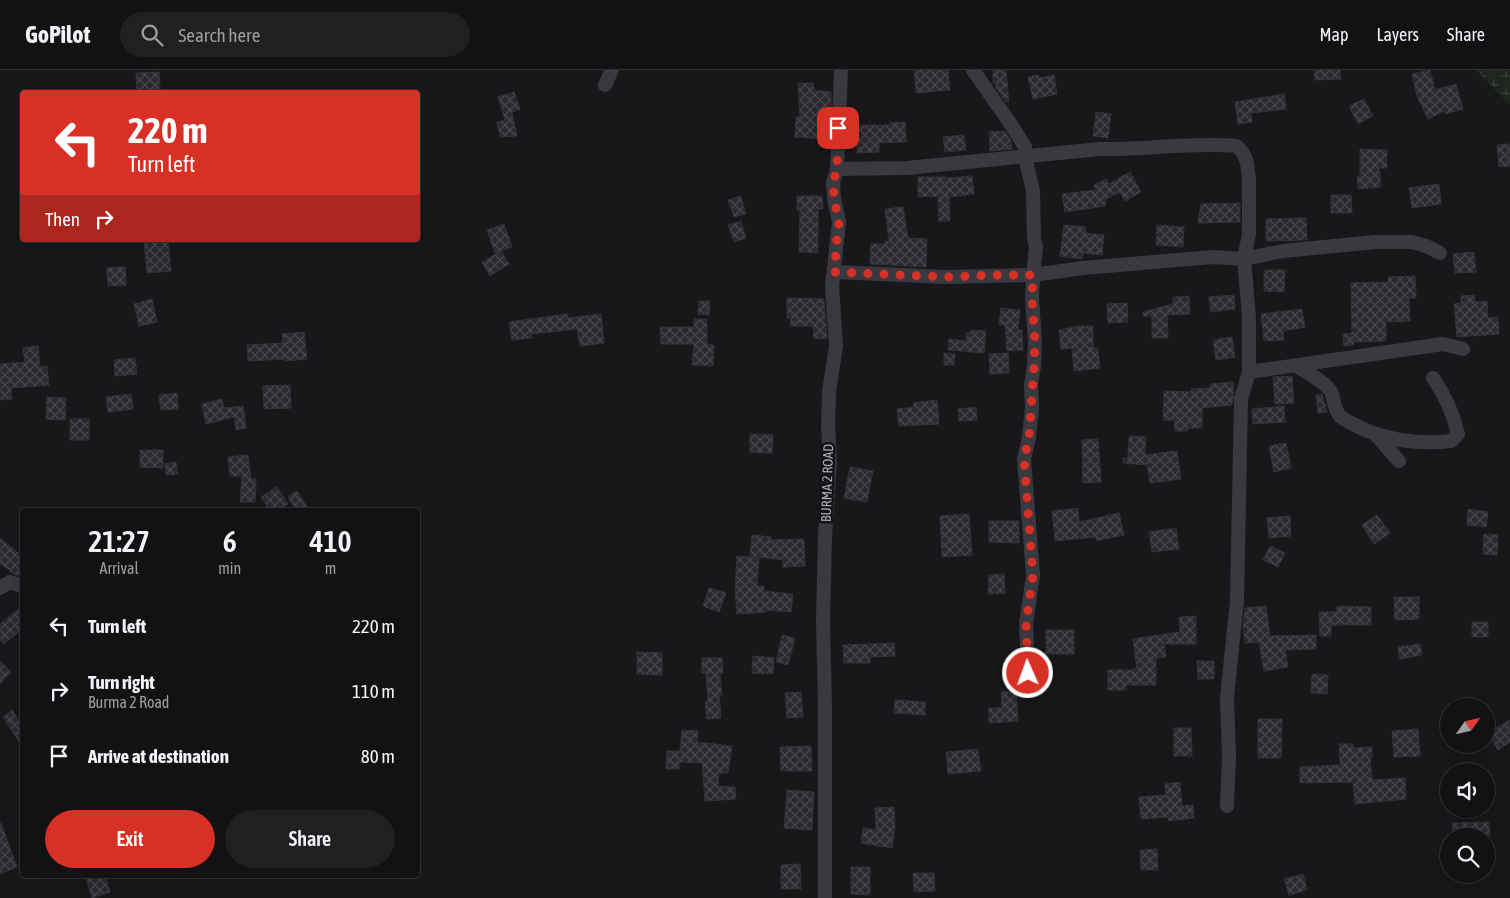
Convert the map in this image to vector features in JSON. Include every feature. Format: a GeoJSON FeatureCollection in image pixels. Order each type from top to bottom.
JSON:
{"type":"FeatureCollection","features":[{"type":"Feature","properties":{"kind":"street"},"geometry":{"type":"LineString","coordinates":[[605,85],[612,70]]}},
{"type":"Feature","properties":{"kind":"street","name":"BURMA 2 ROAD"},"geometry":{"type":"LineString","coordinates":[[824,898],[825,536],[830,461],[829,392],[836,346],[832,286],[839,222],[833,183],[837,169],[841,70]]}},
{"type":"Feature","properties":{"kind":"street"},"geometry":{"type":"LineString","coordinates":[[972,70],[1025,147],[1025,157],[1033,191],[1034,238],[1036,247],[1032,298],[1035,342],[1029,438],[1024,459],[1033,575],[1026,624],[1028,673]]}},
{"type":"Feature","properties":{"kind":"street"},"geometry":{"type":"LineString","coordinates":[[837,169],[907,168],[1100,148],[1132,150],[1163,146],[1237,146],[1243,153],[1247,162],[1249,180],[1250,234],[1244,259],[1250,317],[1249,372],[1241,400],[1237,601],[1227,697],[1229,756],[1226,806]]}},
{"type":"Feature","properties":{"kind":"street"},"geometry":{"type":"LineString","coordinates":[[835,272],[947,277],[1033,275],[1083,268],[1213,257],[1244,259],[1283,250],[1391,241],[1412,242],[1440,253]]}},
{"type":"Feature","properties":{"kind":"street"},"geometry":{"type":"LineString","coordinates":[[1249,372],[1443,344],[1463,349]]}},
{"type":"Feature","properties":{"kind":"street"},"geometry":{"type":"LineString","coordinates":[[1296,366],[1316,378],[1331,392],[1340,416],[1376,435],[1416,443],[1451,441],[1458,434],[1444,394],[1433,378]]}},
{"type":"Feature","properties":{"kind":"street"},"geometry":{"type":"LineString","coordinates":[[1376,435],[1399,461]]}},
{"type":"Feature","properties":{"kind":"street"},"geometry":{"type":"LineString","coordinates":[[0,588],[10,582],[20,585]]}},
{"type":"Feature","properties":{"kind":"green space"},"geometry":{"type":"Polygon","coordinates":[[[1476,70],[1510,70],[1510,105],[1476,70]]]}},
{"type":"Feature","properties":{"kind":"building"},"geometry":{"type":"Polygon","coordinates":[[[914,70],[948,70],[950,90],[916,93],[914,70]]]}},
{"type":"Feature","properties":{"kind":"building"},"geometry":{"type":"Polygon","coordinates":[[[993,70],[1006,70],[1009,102],[1006,102],[996,88],[996,83],[993,83],[993,70]]]}},
{"type":"Feature","properties":{"kind":"building"},"geometry":{"type":"Polygon","coordinates":[[[1314,70],[1340,70],[1341,79],[1315,80],[1314,70]]]}},
{"type":"Feature","properties":{"kind":"building"},"geometry":{"type":"Polygon","coordinates":[[[1430,70],[1435,90],[1456,84],[1463,109],[1445,114],[1444,111],[1428,119],[1417,96],[1412,74],[1430,70]]]}},
{"type":"Feature","properties":{"kind":"building"},"geometry":{"type":"Polygon","coordinates":[[[159,72],[160,89],[137,90],[136,73],[159,72]]]}},
{"type":"Feature","properties":{"kind":"building"},"geometry":{"type":"Polygon","coordinates":[[[1038,75],[1039,78],[1054,75],[1057,94],[1033,99],[1028,77],[1038,75]]]}},
{"type":"Feature","properties":{"kind":"building"},"geometry":{"type":"Polygon","coordinates":[[[798,83],[813,83],[814,90],[831,92],[831,110],[828,110],[827,139],[795,137],[796,117],[800,117],[798,83]]]}},
{"type":"Feature","properties":{"kind":"building"},"geometry":{"type":"Polygon","coordinates":[[[514,92],[520,109],[512,112],[517,136],[500,137],[497,122],[505,120],[498,97],[514,92]]]}},
{"type":"Feature","properties":{"kind":"building"},"geometry":{"type":"Polygon","coordinates":[[[1284,94],[1286,109],[1251,113],[1252,122],[1238,124],[1235,102],[1284,94]]]}},
{"type":"Feature","properties":{"kind":"building"},"geometry":{"type":"Polygon","coordinates":[[[1364,99],[1373,116],[1358,124],[1349,106],[1364,99]]]}},
{"type":"Feature","properties":{"kind":"building"},"geometry":{"type":"Polygon","coordinates":[[[1096,112],[1111,114],[1108,138],[1093,136],[1096,112]]]}},
{"type":"Feature","properties":{"kind":"building"},"geometry":{"type":"Polygon","coordinates":[[[905,122],[906,142],[879,143],[879,152],[857,153],[857,125],[890,125],[890,123],[905,122]]]}},
{"type":"Feature","properties":{"kind":"building"},"geometry":{"type":"Polygon","coordinates":[[[1005,131],[1011,141],[1012,149],[990,151],[989,132],[1005,131]]]}},
{"type":"Feature","properties":{"kind":"building"},"geometry":{"type":"Polygon","coordinates":[[[964,135],[966,150],[945,152],[943,137],[964,135]]]}},
{"type":"Feature","properties":{"kind":"building"},"geometry":{"type":"Polygon","coordinates":[[[1510,144],[1510,166],[1499,167],[1497,145],[1510,144]]]}},
{"type":"Feature","properties":{"kind":"building"},"geometry":{"type":"Polygon","coordinates":[[[1360,149],[1387,150],[1387,168],[1379,168],[1381,187],[1358,189],[1357,176],[1360,176],[1360,149]]]}},
{"type":"Feature","properties":{"kind":"building"},"geometry":{"type":"Polygon","coordinates":[[[1130,172],[1141,192],[1125,201],[1120,192],[1106,199],[1105,206],[1065,212],[1062,194],[1096,190],[1094,185],[1106,179],[1109,184],[1130,172]]]}},
{"type":"Feature","properties":{"kind":"building"},"geometry":{"type":"Polygon","coordinates":[[[972,176],[974,194],[949,197],[950,221],[939,221],[938,196],[918,197],[918,177],[946,178],[972,176]]]}},
{"type":"Feature","properties":{"kind":"building"},"geometry":{"type":"Polygon","coordinates":[[[1439,184],[1441,204],[1412,208],[1409,188],[1439,184]]]}},
{"type":"Feature","properties":{"kind":"building"},"geometry":{"type":"Polygon","coordinates":[[[1331,195],[1351,195],[1352,213],[1331,213],[1331,195]]]}},
{"type":"Feature","properties":{"kind":"building"},"geometry":{"type":"Polygon","coordinates":[[[741,196],[746,214],[734,217],[728,200],[741,196]]]}},
{"type":"Feature","properties":{"kind":"building"},"geometry":{"type":"Polygon","coordinates":[[[797,196],[822,196],[823,209],[818,209],[818,253],[799,252],[800,210],[797,210],[797,196]]]}},
{"type":"Feature","properties":{"kind":"building"},"geometry":{"type":"Polygon","coordinates":[[[1240,203],[1240,222],[1198,223],[1201,204],[1240,203]]]}},
{"type":"Feature","properties":{"kind":"building"},"geometry":{"type":"Polygon","coordinates":[[[903,207],[908,238],[927,239],[926,267],[870,264],[871,244],[885,244],[885,241],[889,241],[885,209],[903,207]]]}},
{"type":"Feature","properties":{"kind":"building"},"geometry":{"type":"Polygon","coordinates":[[[1306,218],[1307,240],[1266,241],[1266,219],[1306,218]]]}},
{"type":"Feature","properties":{"kind":"building"},"geometry":{"type":"Polygon","coordinates":[[[741,221],[746,238],[734,242],[728,225],[741,221]]]}},
{"type":"Feature","properties":{"kind":"building"},"geometry":{"type":"Polygon","coordinates":[[[504,224],[512,247],[495,253],[487,230],[504,224]]]}},
{"type":"Feature","properties":{"kind":"building"},"geometry":{"type":"Polygon","coordinates":[[[1064,225],[1086,227],[1085,233],[1104,235],[1102,255],[1083,253],[1082,259],[1060,256],[1064,225]]]}},
{"type":"Feature","properties":{"kind":"building"},"geometry":{"type":"Polygon","coordinates":[[[1157,225],[1184,227],[1183,247],[1156,245],[1157,225]]]}},
{"type":"Feature","properties":{"kind":"building"},"geometry":{"type":"Polygon","coordinates":[[[144,242],[168,242],[171,271],[147,273],[144,242]]]}},
{"type":"Feature","properties":{"kind":"building"},"geometry":{"type":"Polygon","coordinates":[[[501,251],[509,264],[490,276],[482,262],[501,251]]]}},
{"type":"Feature","properties":{"kind":"building"},"geometry":{"type":"Polygon","coordinates":[[[1474,252],[1476,272],[1455,273],[1453,254],[1474,252]]]}},
{"type":"Feature","properties":{"kind":"building"},"geometry":{"type":"Polygon","coordinates":[[[125,267],[126,285],[108,286],[107,268],[125,267]]]}},
{"type":"Feature","properties":{"kind":"building"},"geometry":{"type":"Polygon","coordinates":[[[1264,270],[1285,270],[1284,292],[1264,291],[1264,270]]]}},
{"type":"Feature","properties":{"kind":"building"},"geometry":{"type":"Polygon","coordinates":[[[1415,276],[1416,298],[1409,298],[1410,321],[1386,322],[1386,341],[1354,342],[1354,345],[1344,346],[1343,334],[1352,333],[1351,283],[1388,282],[1388,277],[1415,276]]]}},
{"type":"Feature","properties":{"kind":"building"},"geometry":{"type":"Polygon","coordinates":[[[1234,295],[1235,309],[1211,312],[1209,297],[1234,295]]]}},
{"type":"Feature","properties":{"kind":"building"},"geometry":{"type":"Polygon","coordinates":[[[1474,295],[1475,302],[1487,301],[1488,318],[1498,317],[1499,334],[1457,337],[1454,304],[1461,303],[1461,296],[1474,295]]]}},
{"type":"Feature","properties":{"kind":"building"},"geometry":{"type":"Polygon","coordinates":[[[1189,296],[1190,314],[1167,315],[1168,338],[1152,338],[1152,316],[1143,316],[1143,312],[1173,304],[1173,297],[1189,296]]]}},
{"type":"Feature","properties":{"kind":"building"},"geometry":{"type":"Polygon","coordinates":[[[787,298],[824,299],[827,338],[814,339],[813,326],[790,326],[791,318],[787,318],[787,298]]]}},
{"type":"Feature","properties":{"kind":"building"},"geometry":{"type":"Polygon","coordinates":[[[152,299],[157,322],[139,326],[134,304],[152,299]]]}},
{"type":"Feature","properties":{"kind":"building"},"geometry":{"type":"Polygon","coordinates":[[[699,301],[710,301],[709,315],[698,314],[699,301]]]}},
{"type":"Feature","properties":{"kind":"building"},"geometry":{"type":"Polygon","coordinates":[[[1127,303],[1128,322],[1108,323],[1107,304],[1127,303]]]}},
{"type":"Feature","properties":{"kind":"building"},"geometry":{"type":"Polygon","coordinates":[[[1001,308],[1020,310],[1018,330],[1022,330],[1023,350],[1007,351],[1005,325],[999,325],[1001,308]]]}},
{"type":"Feature","properties":{"kind":"building"},"geometry":{"type":"Polygon","coordinates":[[[1302,309],[1305,327],[1283,331],[1284,340],[1264,341],[1261,314],[1302,309]]]}},
{"type":"Feature","properties":{"kind":"building"},"geometry":{"type":"Polygon","coordinates":[[[568,314],[568,318],[601,314],[604,343],[580,346],[577,329],[531,334],[532,338],[512,340],[509,322],[568,314]]]}},
{"type":"Feature","properties":{"kind":"building"},"geometry":{"type":"Polygon","coordinates":[[[694,319],[707,319],[707,344],[714,345],[713,366],[692,365],[694,344],[661,344],[660,327],[694,327],[694,319]]]}},
{"type":"Feature","properties":{"kind":"building"},"geometry":{"type":"Polygon","coordinates":[[[1080,326],[1093,326],[1093,348],[1098,348],[1100,368],[1074,371],[1072,348],[1061,349],[1059,330],[1080,326]]]}},
{"type":"Feature","properties":{"kind":"building"},"geometry":{"type":"Polygon","coordinates":[[[971,330],[986,331],[984,353],[948,350],[949,339],[966,341],[966,333],[970,333],[971,330]]]}},
{"type":"Feature","properties":{"kind":"building"},"geometry":{"type":"Polygon","coordinates":[[[304,332],[307,359],[248,361],[247,345],[283,343],[282,334],[304,332]]]}},
{"type":"Feature","properties":{"kind":"building"},"geometry":{"type":"Polygon","coordinates":[[[1232,337],[1235,357],[1216,360],[1213,340],[1232,337]]]}},
{"type":"Feature","properties":{"kind":"building"},"geometry":{"type":"Polygon","coordinates":[[[38,346],[40,367],[47,366],[49,385],[11,388],[12,399],[0,400],[0,364],[25,362],[23,348],[38,346]]]}},
{"type":"Feature","properties":{"kind":"building"},"geometry":{"type":"Polygon","coordinates":[[[944,353],[955,354],[954,365],[944,365],[944,353]]]}},
{"type":"Feature","properties":{"kind":"building"},"geometry":{"type":"Polygon","coordinates":[[[1008,353],[1009,373],[990,374],[989,354],[1008,353]]]}},
{"type":"Feature","properties":{"kind":"building"},"geometry":{"type":"Polygon","coordinates":[[[135,358],[137,374],[115,376],[114,360],[135,358]]]}},
{"type":"Feature","properties":{"kind":"building"},"geometry":{"type":"Polygon","coordinates":[[[1292,376],[1294,403],[1275,404],[1273,377],[1292,376]]]}},
{"type":"Feature","properties":{"kind":"building"},"geometry":{"type":"Polygon","coordinates":[[[1233,382],[1232,405],[1202,408],[1202,428],[1188,428],[1188,431],[1175,431],[1174,420],[1163,420],[1164,391],[1191,392],[1191,389],[1210,388],[1210,384],[1233,382]]]}},
{"type":"Feature","properties":{"kind":"building"},"geometry":{"type":"Polygon","coordinates":[[[290,385],[291,408],[264,409],[263,386],[290,385]]]}},
{"type":"Feature","properties":{"kind":"building"},"geometry":{"type":"Polygon","coordinates":[[[177,393],[178,409],[161,410],[159,395],[177,393]]]}},
{"type":"Feature","properties":{"kind":"building"},"geometry":{"type":"Polygon","coordinates":[[[131,394],[133,409],[108,412],[106,397],[131,394]]]}},
{"type":"Feature","properties":{"kind":"building"},"geometry":{"type":"Polygon","coordinates":[[[1322,394],[1327,412],[1318,413],[1316,395],[1322,394]]]}},
{"type":"Feature","properties":{"kind":"building"},"geometry":{"type":"Polygon","coordinates":[[[47,397],[66,398],[65,420],[46,419],[47,397]]]}},
{"type":"Feature","properties":{"kind":"building"},"geometry":{"type":"Polygon","coordinates":[[[222,399],[224,408],[243,406],[246,428],[236,430],[234,417],[206,424],[202,404],[222,399]]]}},
{"type":"Feature","properties":{"kind":"building"},"geometry":{"type":"Polygon","coordinates":[[[937,400],[939,424],[899,426],[897,409],[914,407],[913,403],[937,400]]]}},
{"type":"Feature","properties":{"kind":"building"},"geometry":{"type":"Polygon","coordinates":[[[1284,406],[1285,422],[1253,424],[1252,409],[1284,406]]]}},
{"type":"Feature","properties":{"kind":"building"},"geometry":{"type":"Polygon","coordinates":[[[976,407],[977,420],[959,421],[958,409],[976,407]]]}},
{"type":"Feature","properties":{"kind":"building"},"geometry":{"type":"Polygon","coordinates":[[[70,419],[89,419],[89,440],[70,440],[70,419]]]}},
{"type":"Feature","properties":{"kind":"building"},"geometry":{"type":"Polygon","coordinates":[[[750,434],[773,435],[772,453],[750,452],[750,434]]]}},
{"type":"Feature","properties":{"kind":"building"},"geometry":{"type":"Polygon","coordinates":[[[1129,436],[1146,437],[1145,455],[1177,451],[1181,479],[1150,483],[1147,465],[1123,463],[1123,458],[1128,458],[1129,436]]]}},
{"type":"Feature","properties":{"kind":"building"},"geometry":{"type":"Polygon","coordinates":[[[1098,439],[1101,482],[1083,483],[1082,440],[1098,439]]]}},
{"type":"Feature","properties":{"kind":"building"},"geometry":{"type":"Polygon","coordinates":[[[1286,443],[1291,468],[1274,472],[1269,446],[1286,443]]]}},
{"type":"Feature","properties":{"kind":"building"},"geometry":{"type":"Polygon","coordinates":[[[140,450],[163,450],[163,468],[140,467],[140,450]]]}},
{"type":"Feature","properties":{"kind":"building"},"geometry":{"type":"Polygon","coordinates":[[[248,455],[251,479],[256,479],[255,502],[240,502],[242,476],[230,476],[228,457],[248,455]]]}},
{"type":"Feature","properties":{"kind":"building"},"geometry":{"type":"Polygon","coordinates":[[[176,462],[178,474],[166,475],[165,464],[176,462]]]}},
{"type":"Feature","properties":{"kind":"building"},"geometry":{"type":"Polygon","coordinates":[[[850,467],[873,471],[867,502],[844,498],[850,467]]]}},
{"type":"Feature","properties":{"kind":"building"},"geometry":{"type":"Polygon","coordinates":[[[277,487],[288,504],[281,508],[268,508],[261,497],[277,487]]]}},
{"type":"Feature","properties":{"kind":"building"},"geometry":{"type":"Polygon","coordinates":[[[297,491],[308,508],[295,508],[288,497],[297,491]]]}},
{"type":"Feature","properties":{"kind":"building"},"geometry":{"type":"Polygon","coordinates":[[[1078,508],[1079,522],[1119,513],[1124,535],[1097,541],[1096,537],[1055,541],[1052,511],[1078,508]]]}},
{"type":"Feature","properties":{"kind":"building"},"geometry":{"type":"Polygon","coordinates":[[[1468,509],[1488,512],[1486,527],[1467,525],[1468,509]]]}},
{"type":"Feature","properties":{"kind":"building"},"geometry":{"type":"Polygon","coordinates":[[[969,514],[972,555],[942,557],[940,516],[969,514]]]}},
{"type":"Feature","properties":{"kind":"building"},"geometry":{"type":"Polygon","coordinates":[[[1377,515],[1390,533],[1374,544],[1362,525],[1377,515]]]}},
{"type":"Feature","properties":{"kind":"building"},"geometry":{"type":"Polygon","coordinates":[[[1290,516],[1291,536],[1269,538],[1267,518],[1290,516]]]}},
{"type":"Feature","properties":{"kind":"building"},"geometry":{"type":"Polygon","coordinates":[[[989,521],[1019,521],[1019,543],[989,542],[989,521]]]}},
{"type":"Feature","properties":{"kind":"building"},"geometry":{"type":"Polygon","coordinates":[[[1176,528],[1179,549],[1152,552],[1149,532],[1176,528]]]}},
{"type":"Feature","properties":{"kind":"building"},"geometry":{"type":"Polygon","coordinates":[[[1484,534],[1498,535],[1497,555],[1483,554],[1484,534]]]}},
{"type":"Feature","properties":{"kind":"building"},"geometry":{"type":"Polygon","coordinates":[[[752,535],[771,537],[770,540],[804,539],[805,566],[783,567],[783,560],[750,556],[752,535]]]}},
{"type":"Feature","properties":{"kind":"building"},"geometry":{"type":"Polygon","coordinates":[[[0,538],[20,554],[20,576],[0,563],[0,538]]]}},
{"type":"Feature","properties":{"kind":"building"},"geometry":{"type":"Polygon","coordinates":[[[1270,546],[1285,553],[1278,567],[1263,560],[1270,546]]]}},
{"type":"Feature","properties":{"kind":"building"},"geometry":{"type":"Polygon","coordinates":[[[737,556],[759,558],[757,586],[764,586],[764,591],[793,594],[791,612],[766,610],[766,612],[737,614],[735,590],[737,556]]]}},
{"type":"Feature","properties":{"kind":"building"},"geometry":{"type":"Polygon","coordinates":[[[1004,574],[1005,593],[988,594],[989,575],[1004,574]]]}},
{"type":"Feature","properties":{"kind":"building"},"geometry":{"type":"Polygon","coordinates":[[[709,588],[726,593],[719,612],[703,606],[709,588]]]}},
{"type":"Feature","properties":{"kind":"building"},"geometry":{"type":"Polygon","coordinates":[[[1394,597],[1419,597],[1419,619],[1395,620],[1394,597]]]}},
{"type":"Feature","properties":{"kind":"building"},"geometry":{"type":"Polygon","coordinates":[[[1266,606],[1270,636],[1316,635],[1316,649],[1285,650],[1288,667],[1264,671],[1259,642],[1245,643],[1243,627],[1245,608],[1266,606]]]}},
{"type":"Feature","properties":{"kind":"building"},"geometry":{"type":"Polygon","coordinates":[[[1337,606],[1371,607],[1371,625],[1331,625],[1331,636],[1320,636],[1319,612],[1337,612],[1337,606]]]}},
{"type":"Feature","properties":{"kind":"building"},"geometry":{"type":"Polygon","coordinates":[[[20,608],[20,631],[4,644],[0,639],[0,624],[20,608]]]}},
{"type":"Feature","properties":{"kind":"building"},"geometry":{"type":"Polygon","coordinates":[[[1196,616],[1196,644],[1164,644],[1166,657],[1156,658],[1156,685],[1126,685],[1126,690],[1108,690],[1108,670],[1137,669],[1133,639],[1180,632],[1179,617],[1196,616]]]}},
{"type":"Feature","properties":{"kind":"building"},"geometry":{"type":"Polygon","coordinates":[[[1472,622],[1488,622],[1488,637],[1472,637],[1472,622]]]}},
{"type":"Feature","properties":{"kind":"building"},"geometry":{"type":"Polygon","coordinates":[[[1046,630],[1074,630],[1074,654],[1046,654],[1046,630]]]}},
{"type":"Feature","properties":{"kind":"building"},"geometry":{"type":"Polygon","coordinates":[[[782,635],[795,638],[788,665],[776,662],[782,635]]]}},
{"type":"Feature","properties":{"kind":"building"},"geometry":{"type":"Polygon","coordinates":[[[894,643],[895,656],[870,657],[870,663],[844,663],[843,645],[894,643]]]}},
{"type":"Feature","properties":{"kind":"building"},"geometry":{"type":"Polygon","coordinates":[[[1420,644],[1422,655],[1400,659],[1398,647],[1420,644]]]}},
{"type":"Feature","properties":{"kind":"building"},"geometry":{"type":"Polygon","coordinates":[[[637,652],[662,653],[662,675],[637,674],[637,652]]]}},
{"type":"Feature","properties":{"kind":"building"},"geometry":{"type":"Polygon","coordinates":[[[753,656],[774,658],[773,674],[752,673],[753,656]]]}},
{"type":"Feature","properties":{"kind":"building"},"geometry":{"type":"Polygon","coordinates":[[[702,658],[722,658],[723,673],[720,673],[722,696],[719,696],[721,718],[707,719],[705,702],[708,702],[706,673],[702,673],[702,658]]]}},
{"type":"Feature","properties":{"kind":"building"},"geometry":{"type":"Polygon","coordinates":[[[0,661],[11,672],[0,684],[0,661]]]}},
{"type":"Feature","properties":{"kind":"building"},"geometry":{"type":"Polygon","coordinates":[[[1197,661],[1214,661],[1214,679],[1198,679],[1197,661]]]}},
{"type":"Feature","properties":{"kind":"building"},"geometry":{"type":"Polygon","coordinates":[[[1312,674],[1328,675],[1327,694],[1311,693],[1312,674]]]}},
{"type":"Feature","properties":{"kind":"building"},"geometry":{"type":"Polygon","coordinates":[[[1016,691],[1018,721],[989,723],[989,708],[1002,708],[1001,692],[1016,691]]]}},
{"type":"Feature","properties":{"kind":"building"},"geometry":{"type":"Polygon","coordinates":[[[801,692],[803,717],[787,718],[785,693],[801,692]]]}},
{"type":"Feature","properties":{"kind":"building"},"geometry":{"type":"Polygon","coordinates":[[[895,700],[925,702],[925,715],[894,713],[895,700]]]}},
{"type":"Feature","properties":{"kind":"building"},"geometry":{"type":"Polygon","coordinates":[[[12,710],[20,722],[20,743],[3,717],[12,710]]]}},
{"type":"Feature","properties":{"kind":"building"},"geometry":{"type":"Polygon","coordinates":[[[1258,719],[1282,719],[1281,758],[1258,758],[1258,719]]]}},
{"type":"Feature","properties":{"kind":"building"},"geometry":{"type":"Polygon","coordinates":[[[1510,720],[1510,742],[1498,750],[1495,745],[1495,729],[1510,720]]]}},
{"type":"Feature","properties":{"kind":"building"},"geometry":{"type":"Polygon","coordinates":[[[1174,728],[1191,728],[1192,756],[1174,756],[1174,728]]]}},
{"type":"Feature","properties":{"kind":"building"},"geometry":{"type":"Polygon","coordinates":[[[1418,729],[1420,756],[1394,757],[1392,731],[1418,729]]]}},
{"type":"Feature","properties":{"kind":"building"},"geometry":{"type":"Polygon","coordinates":[[[682,730],[698,731],[697,742],[732,746],[728,773],[719,773],[718,786],[735,787],[736,799],[705,801],[702,763],[679,762],[679,769],[666,769],[667,751],[680,751],[682,730]]]}},
{"type":"Feature","properties":{"kind":"building"},"geometry":{"type":"Polygon","coordinates":[[[1339,744],[1353,744],[1353,748],[1372,747],[1372,758],[1370,758],[1372,780],[1405,778],[1406,799],[1355,804],[1353,782],[1300,783],[1300,767],[1340,765],[1339,744]]]}},
{"type":"Feature","properties":{"kind":"building"},"geometry":{"type":"Polygon","coordinates":[[[811,746],[812,771],[781,771],[780,747],[811,746]]]}},
{"type":"Feature","properties":{"kind":"building"},"geometry":{"type":"Polygon","coordinates":[[[978,749],[981,771],[948,774],[946,752],[978,749]]]}},
{"type":"Feature","properties":{"kind":"building"},"geometry":{"type":"Polygon","coordinates":[[[1180,782],[1182,806],[1193,805],[1194,818],[1169,821],[1168,817],[1141,819],[1139,797],[1166,795],[1165,784],[1180,782]]]}},
{"type":"Feature","properties":{"kind":"building"},"geometry":{"type":"Polygon","coordinates":[[[787,790],[814,792],[812,830],[784,828],[787,790]]]}},
{"type":"Feature","properties":{"kind":"building"},"geometry":{"type":"Polygon","coordinates":[[[894,807],[895,827],[892,848],[861,843],[863,828],[876,830],[875,808],[894,807]]]}},
{"type":"Feature","properties":{"kind":"building"},"geometry":{"type":"Polygon","coordinates":[[[1489,822],[1489,828],[1452,828],[1452,823],[1489,822]]]}},
{"type":"Feature","properties":{"kind":"building"},"geometry":{"type":"Polygon","coordinates":[[[0,824],[17,867],[0,874],[0,824]]]}},
{"type":"Feature","properties":{"kind":"building"},"geometry":{"type":"Polygon","coordinates":[[[1157,849],[1158,870],[1141,870],[1140,850],[1157,849]]]}},
{"type":"Feature","properties":{"kind":"building"},"geometry":{"type":"Polygon","coordinates":[[[800,864],[801,889],[781,889],[781,865],[800,864]]]}},
{"type":"Feature","properties":{"kind":"building"},"geometry":{"type":"Polygon","coordinates":[[[851,867],[870,867],[870,895],[851,894],[851,867]]]}},
{"type":"Feature","properties":{"kind":"building"},"geometry":{"type":"Polygon","coordinates":[[[913,873],[934,873],[935,891],[914,892],[913,873]]]}},
{"type":"Feature","properties":{"kind":"building"},"geometry":{"type":"Polygon","coordinates":[[[1303,874],[1307,890],[1289,895],[1284,879],[1303,874]]]}},
{"type":"Feature","properties":{"kind":"building"},"geometry":{"type":"Polygon","coordinates":[[[86,878],[106,878],[110,892],[92,898],[86,878]]]}},
{"type":"Feature","properties":{"kind":"route"},"geometry":{"type":"LineString","coordinates":[[838,128],[837,169],[833,183],[839,222],[835,272],[947,277],[1033,275],[1034,366],[1031,385],[1032,406],[1029,438],[1024,459],[1033,575],[1026,624],[1028,673]]}}]}
